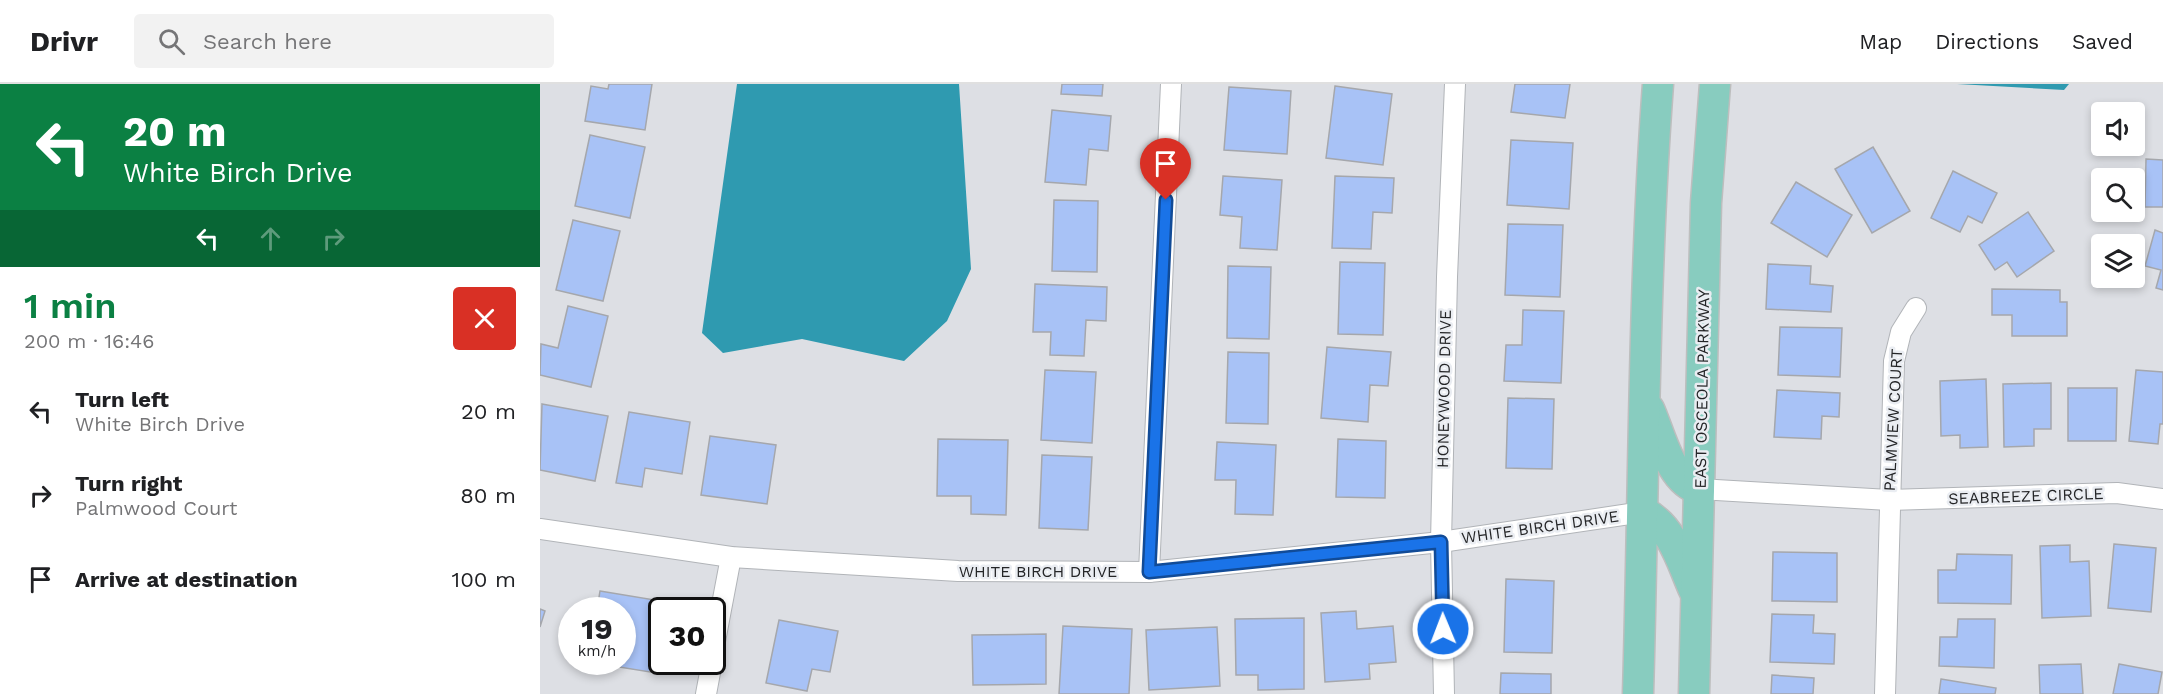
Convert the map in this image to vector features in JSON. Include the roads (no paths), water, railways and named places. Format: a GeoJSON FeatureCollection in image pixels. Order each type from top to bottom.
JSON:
{"type":"FeatureCollection","features":[{"type":"Feature","properties":{"kind":"main road"},"geometry":{"type":"LineString","coordinates":[[1638,694],[1644,398],[1658,84]]}},
{"type":"Feature","properties":{"kind":"main road","name":"EAST OSCEOLA PARKWAY"},"geometry":{"type":"LineString","coordinates":[[1694,694],[1706,215],[1715,84]]}},
{"type":"Feature","properties":{"kind":"main road"},"geometry":{"type":"LineString","coordinates":[[1644,398],[1675,468],[1690,486],[1699,489]]}},
{"type":"Feature","properties":{"kind":"main road"},"geometry":{"type":"LineString","coordinates":[[1643,512],[1658,519],[1669,534],[1698,599]]}},
{"type":"Feature","properties":{"kind":"street"},"geometry":{"type":"LineString","coordinates":[[1149,572],[1171,84]]}},
{"type":"Feature","properties":{"kind":"street","name":"HONEYWOOD DRIVE"},"geometry":{"type":"LineString","coordinates":[[1444,694],[1441,542],[1447,277],[1455,84]]}},
{"type":"Feature","properties":{"kind":"street","name":"PALMVIEW COURT"},"geometry":{"type":"LineString","coordinates":[[1888,500],[1894,361],[1901,332],[1916,309]]}},
{"type":"Feature","properties":{"kind":"street","name":"SEABREEZE CIRCLE"},"geometry":{"type":"LineString","coordinates":[[1699,489],[1888,500],[2117,493],[2163,499]]}},
{"type":"Feature","properties":{"kind":"street"},"geometry":{"type":"LineString","coordinates":[[1885,694],[1888,500]]}},
{"type":"Feature","properties":{"kind":"street","name":"WHITE BIRCH DRIVE"},"geometry":{"type":"LineString","coordinates":[[540,529],[731,557],[958,571],[1149,572],[1441,542],[1643,512]]}},
{"type":"Feature","properties":{"kind":"street"},"geometry":{"type":"LineString","coordinates":[[724,597],[731,557]]}},
{"type":"Feature","properties":{"kind":"street"},"geometry":{"type":"LineString","coordinates":[[706,694],[709,675]]}},
{"type":"Feature","properties":{"kind":"water"},"geometry":{"type":"Polygon","coordinates":[[[737,84],[959,84],[971,269],[947,321],[904,361],[802,339],[723,353],[702,333],[737,84]]]}},
{"type":"Feature","properties":{"kind":"water"},"geometry":{"type":"Polygon","coordinates":[[[1957,84],[2069,84],[2064,90],[1957,84]]]}}]}
